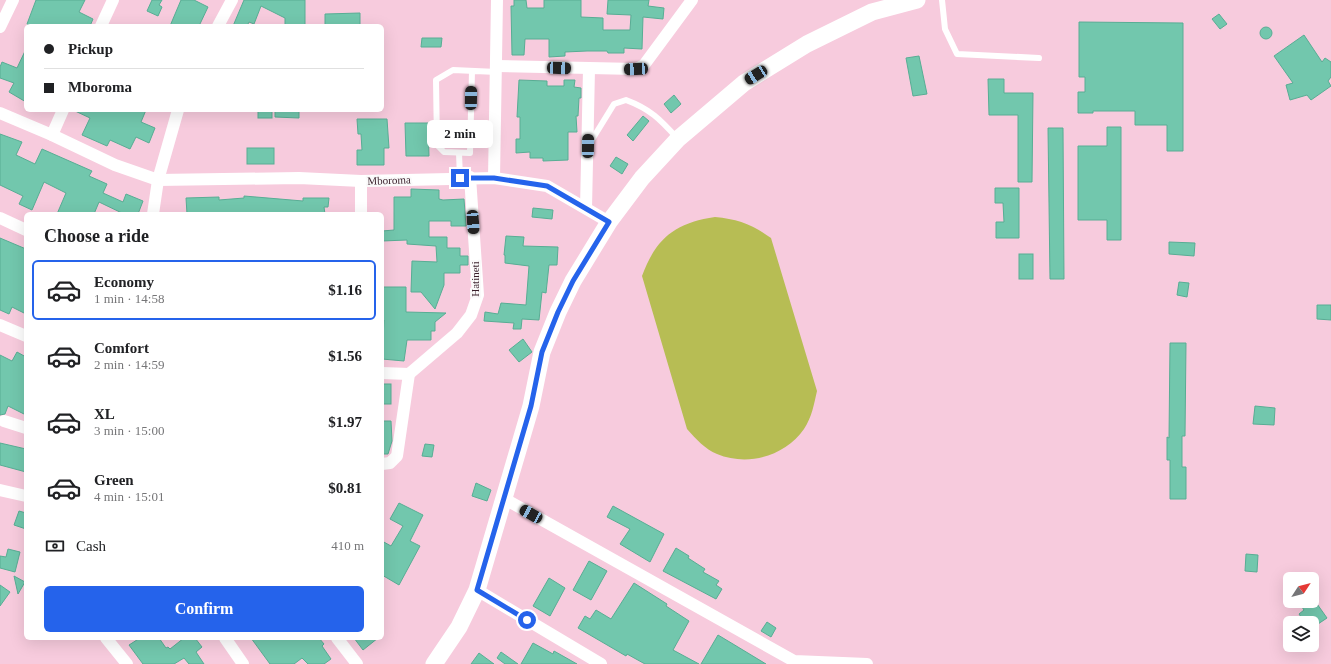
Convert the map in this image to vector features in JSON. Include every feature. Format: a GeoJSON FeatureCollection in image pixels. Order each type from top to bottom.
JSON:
{"type":"FeatureCollection","features":[{"type":"Feature","properties":{"kind":"street"},"geometry":{"type":"LineString","coordinates":[[0,27],[13,0]]}},
{"type":"Feature","properties":{"kind":"street"},"geometry":{"type":"LineString","coordinates":[[102,24],[113,0]]}},
{"type":"Feature","properties":{"kind":"street"},"geometry":{"type":"LineString","coordinates":[[219,24],[232,0]]}},
{"type":"Feature","properties":{"kind":"street"},"geometry":{"type":"LineString","coordinates":[[494,178],[497,0]]}},
{"type":"Feature","properties":{"kind":"street"},"geometry":{"type":"LineString","coordinates":[[497,69],[636,69],[644,65],[692,0]]}},
{"type":"Feature","properties":{"kind":"street"},"geometry":{"type":"LineString","coordinates":[[434,664],[459,627],[477,590],[531,406],[542,352],[558,312],[573,281],[609,222],[642,178],[678,139],[744,83],[806,44],[871,6],[917,0]]}},
{"type":"Feature","properties":{"kind":"street"},"geometry":{"type":"LineString","coordinates":[[586,208],[589,69]]}},
{"type":"Feature","properties":{"kind":"street"},"geometry":{"type":"LineString","coordinates":[[52,135],[62,112]]}},
{"type":"Feature","properties":{"kind":"street"},"geometry":{"type":"LineString","coordinates":[[153,212],[158,180],[177,112]]}},
{"type":"Feature","properties":{"kind":"street"},"geometry":{"type":"LineString","coordinates":[[0,113],[52,135],[115,165],[158,180]]}},
{"type":"Feature","properties":{"kind":"street","name":"Mboroma"},"geometry":{"type":"LineString","coordinates":[[158,180],[299,178],[361,181],[494,178],[547,186],[609,222]]}},
{"type":"Feature","properties":{"kind":"street","name":"Hatineti"},"geometry":{"type":"LineString","coordinates":[[409,374],[457,333],[471,316],[478,295],[465,178]]}},
{"type":"Feature","properties":{"kind":"street"},"geometry":{"type":"LineString","coordinates":[[361,181],[361,212]]}},
{"type":"Feature","properties":{"kind":"street"},"geometry":{"type":"LineString","coordinates":[[0,218],[24,229]]}},
{"type":"Feature","properties":{"kind":"street"},"geometry":{"type":"LineString","coordinates":[[0,325],[24,335]]}},
{"type":"Feature","properties":{"kind":"street"},"geometry":{"type":"LineString","coordinates":[[384,373],[409,374],[397,456],[390,463],[384,464]]}},
{"type":"Feature","properties":{"kind":"street"},"geometry":{"type":"LineString","coordinates":[[4,421],[24,427]]}},
{"type":"Feature","properties":{"kind":"street"},"geometry":{"type":"LineString","coordinates":[[0,490],[24,496]]}},
{"type":"Feature","properties":{"kind":"street"},"geometry":{"type":"LineString","coordinates":[[503,498],[794,661],[867,664]]}},
{"type":"Feature","properties":{"kind":"street"},"geometry":{"type":"LineString","coordinates":[[477,590],[601,664]]}},
{"type":"Feature","properties":{"kind":"street"},"geometry":{"type":"LineString","coordinates":[[108,640],[127,664]]}},
{"type":"Feature","properties":{"kind":"street"},"geometry":{"type":"LineString","coordinates":[[226,640],[244,664]]}},
{"type":"Feature","properties":{"kind":"street"},"geometry":{"type":"LineString","coordinates":[[339,640],[357,664]]}},
{"type":"Feature","properties":{"kind":"lane"},"geometry":{"type":"LineString","coordinates":[[942,0],[945,29],[958,54],[1039,58]]}},
{"type":"Feature","properties":{"kind":"lane"},"geometry":{"type":"LineString","coordinates":[[472,71],[470,153],[444,152],[437,145],[436,80],[453,70],[472,71],[497,69]]}},
{"type":"Feature","properties":{"kind":"lane"},"geometry":{"type":"LineString","coordinates":[[588,146],[614,104],[626,100],[643,106],[659,118],[678,139]]}},
{"type":"Feature","properties":{"kind":"lane"},"geometry":{"type":"LineString","coordinates":[[459,153],[465,178]]}},
{"type":"Feature","properties":{"kind":"green space"},"geometry":{"type":"Polygon","coordinates":[[[715,217],[745,223],[771,238],[817,391],[809,420],[804,429],[796,438],[787,446],[776,452],[753,459],[729,458],[717,454],[705,447],[687,429],[642,276],[654,252],[669,234],[689,223],[715,217]]]}},
{"type":"Feature","properties":{"kind":"building"},"geometry":{"type":"Polygon","coordinates":[[[36,0],[85,0],[79,12],[93,19],[91,24],[27,24],[36,0]]]}},
{"type":"Feature","properties":{"kind":"building"},"geometry":{"type":"Polygon","coordinates":[[[152,0],[162,0],[159,5],[162,7],[158,16],[147,11],[152,0]]]}},
{"type":"Feature","properties":{"kind":"building"},"geometry":{"type":"Polygon","coordinates":[[[181,0],[194,0],[208,7],[200,24],[171,24],[181,0]]]}},
{"type":"Feature","properties":{"kind":"building"},"geometry":{"type":"Polygon","coordinates":[[[244,0],[305,0],[305,24],[285,24],[285,18],[261,6],[254,24],[249,22],[248,24],[234,24],[244,0]]]}},
{"type":"Feature","properties":{"kind":"building"},"geometry":{"type":"Polygon","coordinates":[[[514,0],[526,0],[527,8],[544,8],[544,0],[581,0],[581,17],[603,18],[603,30],[630,30],[631,15],[607,14],[608,0],[649,0],[648,6],[664,8],[663,19],[643,17],[642,49],[624,48],[624,53],[608,53],[607,51],[565,52],[565,56],[549,57],[549,39],[525,39],[524,55],[512,55],[511,6],[514,6],[514,0]]]}},
{"type":"Feature","properties":{"kind":"building"},"geometry":{"type":"Polygon","coordinates":[[[360,13],[360,24],[325,24],[325,14],[360,13]]]}},
{"type":"Feature","properties":{"kind":"building"},"geometry":{"type":"Polygon","coordinates":[[[1219,14],[1227,24],[1220,29],[1212,19],[1219,14]]]}},
{"type":"Feature","properties":{"kind":"building"},"geometry":{"type":"Polygon","coordinates":[[[1079,22],[1183,23],[1183,151],[1167,151],[1167,125],[1135,125],[1135,111],[1093,111],[1093,113],[1078,113],[1078,92],[1085,92],[1085,77],[1079,77],[1079,22]]]}},
{"type":"Feature","properties":{"kind":"building"},"geometry":{"type":"Polygon","coordinates":[[[1264,27],[1268,27],[1272,33],[1268,39],[1264,39],[1260,35],[1260,31],[1264,27]]]}},
{"type":"Feature","properties":{"kind":"building"},"geometry":{"type":"Polygon","coordinates":[[[1304,35],[1322,62],[1325,58],[1331,62],[1331,77],[1328,81],[1331,86],[1311,100],[1307,95],[1290,100],[1286,85],[1293,83],[1274,56],[1304,35]]]}},
{"type":"Feature","properties":{"kind":"building"},"geometry":{"type":"Polygon","coordinates":[[[422,38],[442,38],[441,47],[421,47],[422,38]]]}},
{"type":"Feature","properties":{"kind":"building"},"geometry":{"type":"Polygon","coordinates":[[[24,53],[24,101],[9,92],[14,83],[0,78],[0,67],[2,62],[17,68],[24,53]]]}},
{"type":"Feature","properties":{"kind":"building"},"geometry":{"type":"Polygon","coordinates":[[[919,56],[927,94],[913,96],[906,58],[919,56]]]}},
{"type":"Feature","properties":{"kind":"building"},"geometry":{"type":"Polygon","coordinates":[[[988,79],[1004,79],[1004,93],[1033,93],[1032,182],[1018,182],[1018,115],[989,115],[988,79]]]}},
{"type":"Feature","properties":{"kind":"building"},"geometry":{"type":"Polygon","coordinates":[[[519,80],[547,81],[547,86],[564,86],[564,80],[575,80],[574,87],[581,88],[578,116],[576,116],[577,132],[568,132],[568,160],[543,161],[543,158],[530,158],[530,152],[516,153],[516,139],[520,139],[520,117],[517,117],[519,80]]]}},
{"type":"Feature","properties":{"kind":"building"},"geometry":{"type":"Polygon","coordinates":[[[674,95],[681,104],[671,113],[664,104],[674,95]]]}},
{"type":"Feature","properties":{"kind":"building"},"geometry":{"type":"Polygon","coordinates":[[[77,112],[145,112],[141,122],[155,128],[149,143],[136,137],[130,149],[110,140],[107,146],[82,135],[90,118],[77,112]]]}},
{"type":"Feature","properties":{"kind":"building"},"geometry":{"type":"Polygon","coordinates":[[[258,112],[272,112],[272,118],[258,118],[258,112]]]}},
{"type":"Feature","properties":{"kind":"building"},"geometry":{"type":"Polygon","coordinates":[[[275,112],[299,112],[299,118],[275,117],[275,112]]]}},
{"type":"Feature","properties":{"kind":"building"},"geometry":{"type":"Polygon","coordinates":[[[643,116],[649,121],[633,141],[627,135],[643,116]]]}},
{"type":"Feature","properties":{"kind":"building"},"geometry":{"type":"Polygon","coordinates":[[[357,119],[387,119],[389,148],[384,148],[384,165],[357,165],[357,150],[362,150],[361,134],[358,134],[357,119]]]}},
{"type":"Feature","properties":{"kind":"building"},"geometry":{"type":"Polygon","coordinates":[[[405,123],[428,123],[429,156],[406,156],[405,123]]]}},
{"type":"Feature","properties":{"kind":"building"},"geometry":{"type":"Polygon","coordinates":[[[1107,127],[1121,127],[1121,240],[1107,240],[1107,220],[1078,220],[1078,146],[1107,146],[1107,127]]]}},
{"type":"Feature","properties":{"kind":"building"},"geometry":{"type":"Polygon","coordinates":[[[1048,128],[1063,128],[1064,279],[1050,279],[1048,128]]]}},
{"type":"Feature","properties":{"kind":"building"},"geometry":{"type":"Polygon","coordinates":[[[0,134],[22,142],[16,155],[35,164],[42,149],[92,171],[89,176],[107,184],[103,193],[123,202],[126,194],[143,201],[139,212],[120,212],[99,202],[95,212],[58,212],[66,193],[44,182],[32,210],[19,204],[23,196],[0,185],[0,134]]]}},
{"type":"Feature","properties":{"kind":"building"},"geometry":{"type":"Polygon","coordinates":[[[247,148],[274,148],[274,164],[247,164],[247,148]]]}},
{"type":"Feature","properties":{"kind":"building"},"geometry":{"type":"Polygon","coordinates":[[[616,157],[628,164],[622,174],[610,166],[616,157]]]}},
{"type":"Feature","properties":{"kind":"building"},"geometry":{"type":"Polygon","coordinates":[[[995,188],[1019,188],[1019,238],[996,238],[996,222],[1004,222],[1003,203],[995,203],[995,188]]]}},
{"type":"Feature","properties":{"kind":"building"},"geometry":{"type":"Polygon","coordinates":[[[411,189],[439,190],[439,199],[464,199],[466,226],[451,226],[451,221],[429,221],[429,237],[447,237],[447,248],[460,248],[460,256],[468,256],[468,265],[460,265],[460,273],[444,273],[444,285],[435,309],[421,292],[411,292],[412,261],[437,262],[436,246],[407,244],[407,240],[384,241],[384,231],[394,230],[394,197],[411,197],[411,189]]]}},
{"type":"Feature","properties":{"kind":"building"},"geometry":{"type":"Polygon","coordinates":[[[244,196],[303,201],[303,198],[329,198],[328,207],[324,207],[325,212],[187,212],[186,198],[219,197],[219,200],[244,198],[244,196]]]}},
{"type":"Feature","properties":{"kind":"building"},"geometry":{"type":"Polygon","coordinates":[[[533,208],[553,210],[552,219],[532,217],[533,208]]]}},
{"type":"Feature","properties":{"kind":"building"},"geometry":{"type":"Polygon","coordinates":[[[506,236],[524,237],[523,246],[558,247],[557,265],[549,265],[546,293],[542,292],[539,320],[522,319],[521,329],[513,329],[514,323],[484,321],[485,312],[498,314],[501,303],[526,305],[529,266],[505,263],[504,255],[506,236]]]}},
{"type":"Feature","properties":{"kind":"building"},"geometry":{"type":"Polygon","coordinates":[[[0,238],[24,248],[24,313],[12,307],[9,314],[0,310],[0,238]]]}},
{"type":"Feature","properties":{"kind":"building"},"geometry":{"type":"Polygon","coordinates":[[[1169,242],[1195,243],[1194,256],[1169,254],[1169,242]]]}},
{"type":"Feature","properties":{"kind":"building"},"geometry":{"type":"Polygon","coordinates":[[[1019,254],[1033,254],[1033,279],[1019,279],[1019,254]]]}},
{"type":"Feature","properties":{"kind":"building"},"geometry":{"type":"Polygon","coordinates":[[[1179,282],[1189,283],[1187,297],[1177,295],[1179,282]]]}},
{"type":"Feature","properties":{"kind":"building"},"geometry":{"type":"Polygon","coordinates":[[[384,287],[406,287],[406,312],[446,313],[435,322],[435,331],[431,331],[431,340],[407,340],[404,361],[384,359],[384,287]]]}},
{"type":"Feature","properties":{"kind":"building"},"geometry":{"type":"Polygon","coordinates":[[[1317,305],[1331,305],[1331,320],[1317,319],[1317,305]]]}},
{"type":"Feature","properties":{"kind":"building"},"geometry":{"type":"Polygon","coordinates":[[[523,339],[532,352],[519,362],[509,350],[523,339]]]}},
{"type":"Feature","properties":{"kind":"building"},"geometry":{"type":"Polygon","coordinates":[[[1170,343],[1186,343],[1185,436],[1182,436],[1182,467],[1186,467],[1186,499],[1170,499],[1170,460],[1167,460],[1167,437],[1169,438],[1170,343]]]}},
{"type":"Feature","properties":{"kind":"building"},"geometry":{"type":"Polygon","coordinates":[[[17,352],[24,356],[24,414],[8,406],[5,414],[0,415],[0,355],[12,361],[17,352]]]}},
{"type":"Feature","properties":{"kind":"building"},"geometry":{"type":"Polygon","coordinates":[[[384,384],[391,384],[391,404],[384,404],[384,384]]]}},
{"type":"Feature","properties":{"kind":"building"},"geometry":{"type":"Polygon","coordinates":[[[1255,406],[1275,408],[1274,425],[1253,424],[1255,406]]]}},
{"type":"Feature","properties":{"kind":"building"},"geometry":{"type":"Polygon","coordinates":[[[384,421],[391,421],[392,441],[388,454],[384,454],[384,421]]]}},
{"type":"Feature","properties":{"kind":"building"},"geometry":{"type":"Polygon","coordinates":[[[0,443],[24,449],[24,471],[0,465],[0,443]]]}},
{"type":"Feature","properties":{"kind":"building"},"geometry":{"type":"Polygon","coordinates":[[[425,444],[434,445],[432,457],[422,456],[425,444]]]}},
{"type":"Feature","properties":{"kind":"building"},"geometry":{"type":"Polygon","coordinates":[[[476,483],[491,490],[487,501],[472,496],[476,483]]]}},
{"type":"Feature","properties":{"kind":"building"},"geometry":{"type":"Polygon","coordinates":[[[399,503],[423,515],[410,541],[420,546],[399,585],[384,576],[384,542],[391,546],[403,526],[390,519],[399,503]]]}},
{"type":"Feature","properties":{"kind":"building"},"geometry":{"type":"Polygon","coordinates":[[[613,506],[664,534],[650,562],[620,544],[630,529],[607,517],[613,506]]]}},
{"type":"Feature","properties":{"kind":"building"},"geometry":{"type":"Polygon","coordinates":[[[19,511],[24,512],[24,528],[14,525],[19,511]]]}},
{"type":"Feature","properties":{"kind":"building"},"geometry":{"type":"Polygon","coordinates":[[[676,548],[705,569],[703,572],[719,581],[716,585],[722,589],[716,599],[663,571],[676,548]]]}},
{"type":"Feature","properties":{"kind":"building"},"geometry":{"type":"Polygon","coordinates":[[[8,549],[20,552],[15,572],[0,568],[0,556],[6,557],[8,549]]]}},
{"type":"Feature","properties":{"kind":"building"},"geometry":{"type":"Polygon","coordinates":[[[1246,554],[1258,555],[1257,572],[1245,571],[1246,554]]]}},
{"type":"Feature","properties":{"kind":"building"},"geometry":{"type":"Polygon","coordinates":[[[589,561],[607,571],[591,600],[573,590],[589,561]]]}},
{"type":"Feature","properties":{"kind":"building"},"geometry":{"type":"Polygon","coordinates":[[[14,576],[24,581],[18,594],[14,576]]]}},
{"type":"Feature","properties":{"kind":"building"},"geometry":{"type":"Polygon","coordinates":[[[549,578],[565,588],[550,616],[533,606],[549,578]]]}},
{"type":"Feature","properties":{"kind":"building"},"geometry":{"type":"Polygon","coordinates":[[[634,583],[667,604],[666,606],[689,621],[673,650],[699,664],[645,664],[627,654],[626,656],[578,628],[585,616],[590,619],[596,610],[611,619],[634,583]]]}},
{"type":"Feature","properties":{"kind":"building"},"geometry":{"type":"Polygon","coordinates":[[[0,585],[10,592],[0,606],[0,585]]]}},
{"type":"Feature","properties":{"kind":"building"},"geometry":{"type":"Polygon","coordinates":[[[1319,607],[1327,618],[1319,623],[1319,616],[1300,616],[1299,614],[1304,610],[1303,608],[1319,608],[1319,607]]]}},
{"type":"Feature","properties":{"kind":"building"},"geometry":{"type":"Polygon","coordinates":[[[767,622],[776,628],[771,637],[761,631],[767,622]]]}},
{"type":"Feature","properties":{"kind":"building"},"geometry":{"type":"Polygon","coordinates":[[[718,635],[733,644],[766,664],[701,664],[718,635]]]}},
{"type":"Feature","properties":{"kind":"building"},"geometry":{"type":"Polygon","coordinates":[[[137,640],[160,640],[166,648],[168,647],[170,649],[181,640],[197,640],[202,647],[196,652],[204,664],[189,664],[184,658],[174,664],[143,664],[129,645],[137,640]]]}},
{"type":"Feature","properties":{"kind":"building"},"geometry":{"type":"Polygon","coordinates":[[[252,640],[321,640],[324,644],[322,646],[331,659],[324,664],[308,664],[302,658],[294,664],[270,664],[252,640]]]}},
{"type":"Feature","properties":{"kind":"building"},"geometry":{"type":"Polygon","coordinates":[[[356,640],[376,640],[363,650],[356,640]]]}},
{"type":"Feature","properties":{"kind":"building"},"geometry":{"type":"Polygon","coordinates":[[[533,643],[553,654],[554,651],[577,664],[521,664],[533,643]]]}},
{"type":"Feature","properties":{"kind":"building"},"geometry":{"type":"Polygon","coordinates":[[[501,652],[518,664],[505,664],[497,658],[501,652]]]}},
{"type":"Feature","properties":{"kind":"building"},"geometry":{"type":"Polygon","coordinates":[[[479,653],[494,664],[471,664],[479,653]]]}},
{"type":"Feature","properties":{"kind":"route"},"geometry":{"type":"LineString","coordinates":[[460,178],[494,178],[547,186],[609,222],[573,281],[558,312],[542,352],[531,406],[477,590],[527,620]]}}]}
